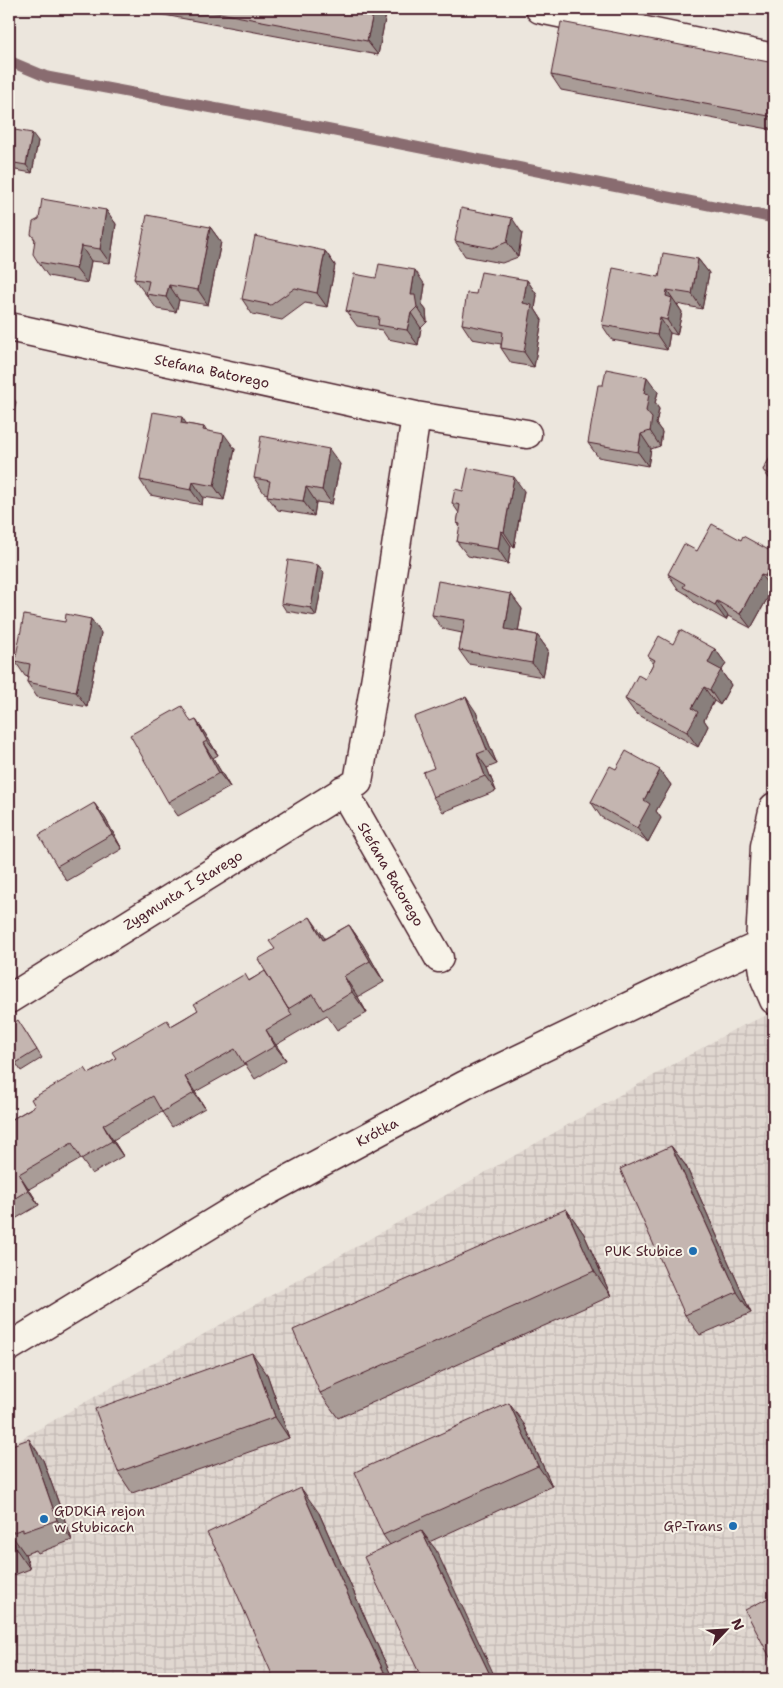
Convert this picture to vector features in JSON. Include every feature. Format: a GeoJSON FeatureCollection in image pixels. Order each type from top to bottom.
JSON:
{"type":"FeatureCollection","features":[{"type":"Feature","properties":{"kind":"street"},"geometry":{"type":"LineString","coordinates":[[540,9],[774,58]]}},
{"type":"Feature","properties":{"kind":"street","name":"Stefana Batorego"},"geometry":{"type":"LineString","coordinates":[[9,327],[416,416],[526,434]]}},
{"type":"Feature","properties":{"kind":"street"},"geometry":{"type":"LineString","coordinates":[[351,786],[380,652],[416,416]]}},
{"type":"Feature","properties":{"kind":"street","name":"Stefana Batorego"},"geometry":{"type":"LineString","coordinates":[[351,786],[439,958]]}},
{"type":"Feature","properties":{"kind":"street","name":"Zygmunta I Starego"},"geometry":{"type":"LineString","coordinates":[[9,999],[351,786]]}},
{"type":"Feature","properties":{"kind":"street"},"geometry":{"type":"LineString","coordinates":[[774,807],[765,846],[767,942],[765,979],[774,1000]]}},
{"type":"Feature","properties":{"kind":"street","name":"Krótka"},"geometry":{"type":"LineString","coordinates":[[9,1347],[247,1202],[466,1086],[767,942]]}},
{"type":"Feature","properties":{"kind":"shaded area"},"geometry":{"type":"Polygon","coordinates":[[[774,1012],[774,1679],[9,1679],[9,1446],[733,1030],[774,1012]]]}},
{"type":"Feature","properties":{"kind":"building"},"geometry":{"type":"Polygon","coordinates":[[[199,9],[374,9],[367,41],[199,9]]]}},
{"type":"Feature","properties":{"kind":"building"},"geometry":{"type":"Polygon","coordinates":[[[561,22],[774,63],[774,117],[551,75],[561,22]]]}},
{"type":"Feature","properties":{"kind":"building"},"geometry":{"type":"Polygon","coordinates":[[[9,129],[32,133],[26,165],[9,162],[9,129]]]}},
{"type":"Feature","properties":{"kind":"building"},"geometry":{"type":"Polygon","coordinates":[[[42,199],[106,210],[100,249],[81,246],[76,269],[38,262],[33,254],[35,239],[31,234],[33,222],[39,219],[42,199]]]}},
{"type":"Feature","properties":{"kind":"building"},"geometry":{"type":"Polygon","coordinates":[[[461,208],[512,218],[507,242],[492,248],[455,241],[461,208]]]}},
{"type":"Feature","properties":{"kind":"building"},"geometry":{"type":"Polygon","coordinates":[[[147,215],[210,227],[198,290],[169,285],[166,297],[146,294],[149,281],[134,279],[147,215]]]}},
{"type":"Feature","properties":{"kind":"building"},"geometry":{"type":"Polygon","coordinates":[[[255,236],[325,251],[317,293],[295,288],[271,305],[242,299],[255,236]]]}},
{"type":"Feature","properties":{"kind":"building"},"geometry":{"type":"Polygon","coordinates":[[[663,253],[698,259],[692,294],[667,290],[666,296],[672,298],[667,320],[660,318],[657,335],[602,325],[613,268],[659,277],[663,253]]]}},
{"type":"Feature","properties":{"kind":"building"},"geometry":{"type":"Polygon","coordinates":[[[379,264],[415,270],[411,295],[415,295],[417,307],[411,313],[407,330],[378,325],[379,317],[346,311],[354,274],[376,278],[379,264]]]}},
{"type":"Feature","properties":{"kind":"building"},"geometry":{"type":"Polygon","coordinates":[[[481,272],[527,280],[523,303],[532,305],[524,352],[501,348],[503,332],[462,324],[467,293],[476,294],[481,272]]]}},
{"type":"Feature","properties":{"kind":"building"},"geometry":{"type":"Polygon","coordinates":[[[606,369],[647,377],[644,393],[649,394],[646,411],[652,418],[650,431],[641,434],[638,452],[588,443],[598,385],[603,385],[606,369]]]}},
{"type":"Feature","properties":{"kind":"building"},"geometry":{"type":"Polygon","coordinates":[[[153,412],[182,417],[181,423],[204,427],[203,430],[224,434],[214,486],[193,482],[191,490],[140,480],[153,412]]]}},
{"type":"Feature","properties":{"kind":"building"},"geometry":{"type":"Polygon","coordinates":[[[261,436],[329,449],[322,490],[306,487],[303,501],[267,496],[270,481],[254,478],[261,436]]]}},
{"type":"Feature","properties":{"kind":"building"},"geometry":{"type":"Polygon","coordinates":[[[774,451],[774,477],[763,470],[774,451]]]}},
{"type":"Feature","properties":{"kind":"building"},"geometry":{"type":"Polygon","coordinates":[[[468,468],[514,477],[504,532],[501,531],[498,549],[457,542],[460,524],[457,523],[460,505],[452,503],[455,489],[463,491],[468,468]]]}},
{"type":"Feature","properties":{"kind":"building"},"geometry":{"type":"Polygon","coordinates":[[[712,524],[741,540],[743,536],[774,553],[774,558],[765,576],[761,575],[740,614],[717,601],[715,605],[683,587],[685,584],[668,574],[684,544],[697,551],[712,524]]]}},
{"type":"Feature","properties":{"kind":"building"},"geometry":{"type":"Polygon","coordinates":[[[288,560],[318,565],[311,608],[281,603],[288,560]]]}},
{"type":"Feature","properties":{"kind":"building"},"geometry":{"type":"Polygon","coordinates":[[[438,581],[511,594],[505,629],[537,635],[532,663],[459,650],[465,620],[432,615],[438,581]]]}},
{"type":"Feature","properties":{"kind":"building"},"geometry":{"type":"Polygon","coordinates":[[[66,614],[91,619],[76,692],[27,682],[30,664],[15,661],[24,615],[65,622],[66,614]]]}},
{"type":"Feature","properties":{"kind":"building"},"geometry":{"type":"Polygon","coordinates":[[[680,630],[715,649],[708,663],[721,670],[710,690],[704,687],[692,708],[698,712],[687,732],[625,699],[638,675],[645,679],[655,660],[648,656],[659,636],[673,644],[680,630]]]}},
{"type":"Feature","properties":{"kind":"building"},"geometry":{"type":"Polygon","coordinates":[[[466,697],[487,750],[477,754],[485,776],[433,797],[423,772],[434,768],[414,717],[466,697]]]}},
{"type":"Feature","properties":{"kind":"building"},"geometry":{"type":"Polygon","coordinates":[[[182,706],[191,722],[196,720],[207,741],[203,743],[219,773],[168,802],[130,735],[182,706]]]}},
{"type":"Feature","properties":{"kind":"building"},"geometry":{"type":"Polygon","coordinates":[[[626,751],[660,770],[644,800],[650,804],[637,828],[591,802],[610,766],[616,769],[626,751]]]}},
{"type":"Feature","properties":{"kind":"building"},"geometry":{"type":"Polygon","coordinates":[[[94,803],[112,834],[57,866],[39,835],[94,803]]]}},
{"type":"Feature","properties":{"kind":"building"},"geometry":{"type":"Polygon","coordinates":[[[310,917],[323,940],[349,925],[370,961],[344,976],[352,992],[323,1010],[313,994],[288,1009],[258,959],[275,949],[269,941],[310,917]]]}},
{"type":"Feature","properties":{"kind":"building"},"geometry":{"type":"Polygon","coordinates":[[[265,971],[292,1015],[266,1030],[275,1046],[244,1064],[235,1049],[185,1077],[194,1093],[162,1112],[153,1096],[103,1125],[112,1141],[81,1159],[72,1143],[19,1174],[28,1190],[9,1202],[9,1121],[35,1106],[31,1099],[85,1068],[89,1074],[116,1058],[112,1052],[167,1020],[171,1026],[185,1018],[198,1010],[194,1004],[245,974],[249,981],[265,971]]]}},
{"type":"Feature","properties":{"kind":"building"},"geometry":{"type":"Polygon","coordinates":[[[18,1020],[37,1050],[16,1063],[9,1052],[9,1026],[18,1020]]]}},
{"type":"Feature","properties":{"kind":"building","name":"PUK Słubice"},"geometry":{"type":"Polygon","coordinates":[[[671,1146],[737,1292],[685,1315],[620,1169],[671,1146]]]}},
{"type":"Feature","properties":{"kind":"building"},"geometry":{"type":"Polygon","coordinates":[[[566,1209],[594,1271],[320,1393],[293,1330],[566,1209]]]}},
{"type":"Feature","properties":{"kind":"building"},"geometry":{"type":"Polygon","coordinates":[[[252,1353],[275,1417],[118,1472],[95,1409],[252,1353]]]}},
{"type":"Feature","properties":{"kind":"building"},"geometry":{"type":"Polygon","coordinates":[[[509,1403],[538,1466],[383,1535],[355,1472],[509,1403]]]}},
{"type":"Feature","properties":{"kind":"building"},"geometry":{"type":"Polygon","coordinates":[[[29,1439],[57,1520],[23,1532],[23,1529],[10,1533],[16,1549],[9,1551],[9,1498],[11,1497],[9,1490],[9,1446],[29,1439]]]}},
{"type":"Feature","properties":{"kind":"building"},"geometry":{"type":"Polygon","coordinates":[[[301,1488],[384,1672],[368,1679],[274,1679],[224,1564],[207,1533],[301,1488]]]}},
{"type":"Feature","properties":{"kind":"building"},"geometry":{"type":"Polygon","coordinates":[[[421,1530],[492,1679],[422,1679],[364,1557],[421,1530]]]}},
{"type":"Feature","properties":{"kind":"building"},"geometry":{"type":"Polygon","coordinates":[[[774,1595],[774,1665],[745,1610],[774,1595]]]}},
{"type":"Feature","properties":{"kind":"waterway"},"geometry":{"type":"LineString","coordinates":[[9,61],[47,77],[315,127],[774,218]]}},
{"type":"Feature","properties":{"kind":"place","name":"PUK Słubice"},"geometry":{"type":"Point","coordinates":[693,1251]}},
{"type":"Feature","properties":{"kind":"place","name":"GDDKiA rejon w Słubicach"},"geometry":{"type":"Point","coordinates":[44,1519]}},
{"type":"Feature","properties":{"kind":"place","name":"GP-Trans"},"geometry":{"type":"Point","coordinates":[733,1526]}}]}
